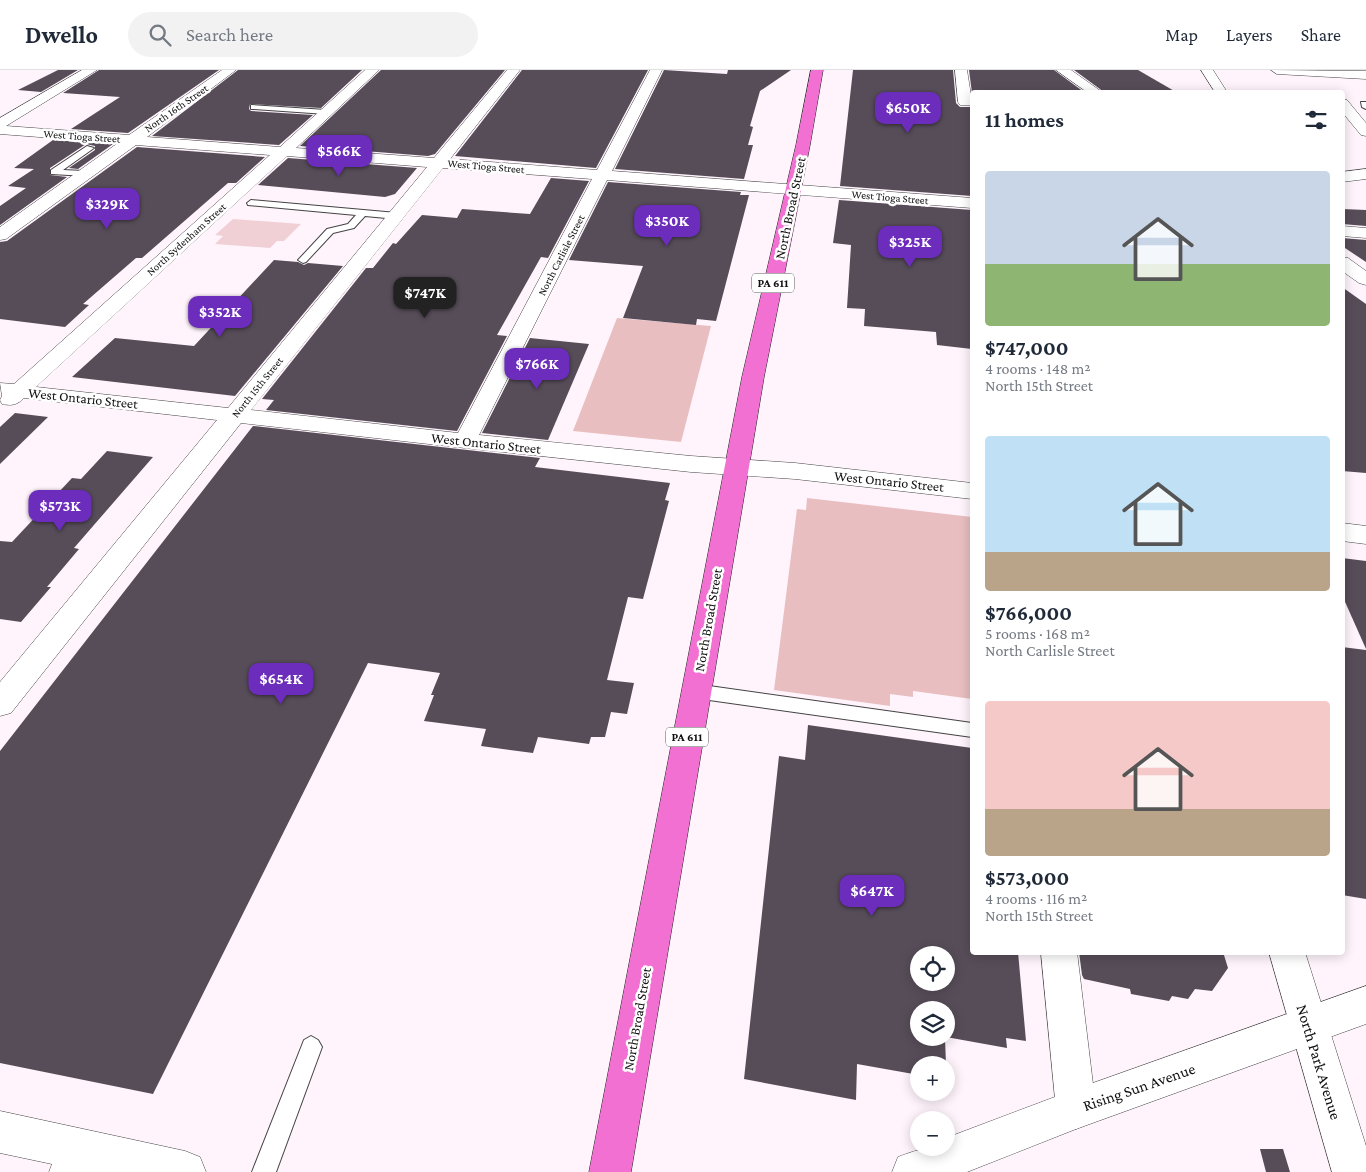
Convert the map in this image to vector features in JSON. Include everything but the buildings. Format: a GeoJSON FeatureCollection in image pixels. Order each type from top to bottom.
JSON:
{"type":"FeatureCollection","features":[{"type":"Feature","properties":{"kind":"main road","name":"North Broad Street"},"geometry":{"type":"LineString","coordinates":[[610,1172],[752,376],[794,189],[817,70]]}},
{"type":"Feature","properties":{"kind":"street"},"geometry":{"type":"LineString","coordinates":[[0,124],[91,70]]}},
{"type":"Feature","properties":{"kind":"street","name":"North 16th Street"},"geometry":{"type":"LineString","coordinates":[[0,235],[230,70]]}},
{"type":"Feature","properties":{"kind":"street","name":"North Sydenham Street"},"geometry":{"type":"LineString","coordinates":[[0,409],[9,390],[373,70]]}},
{"type":"Feature","properties":{"kind":"street","name":"North 15th Street"},"geometry":{"type":"LineString","coordinates":[[0,704],[514,70]]}},
{"type":"Feature","properties":{"kind":"street","name":"North Carlisle Street"},"geometry":{"type":"LineString","coordinates":[[465,441],[656,70]]}},
{"type":"Feature","properties":{"kind":"street"},"geometry":{"type":"LineString","coordinates":[[961,70],[965,102]]}},
{"type":"Feature","properties":{"kind":"street"},"geometry":{"type":"LineString","coordinates":[[1062,70],[1092,90]]}},
{"type":"Feature","properties":{"kind":"street"},"geometry":{"type":"LineString","coordinates":[[1207,70],[1220,90]]}},
{"type":"Feature","properties":{"kind":"street"},"geometry":{"type":"LineString","coordinates":[[1277,70],[1366,75]]}},
{"type":"Feature","properties":{"kind":"street"},"geometry":{"type":"LineString","coordinates":[[1317,71],[1329,86]]}},
{"type":"Feature","properties":{"kind":"street"},"geometry":{"type":"LineString","coordinates":[[1345,107],[1366,132]]}},
{"type":"Feature","properties":{"kind":"street","name":"West Tioga Street"},"geometry":{"type":"LineString","coordinates":[[0,130],[970,203]]}},
{"type":"Feature","properties":{"kind":"street"},"geometry":{"type":"LineString","coordinates":[[1345,177],[1366,174]]}},
{"type":"Feature","properties":{"kind":"street"},"geometry":{"type":"LineString","coordinates":[[1345,231],[1366,233]]}},
{"type":"Feature","properties":{"kind":"street"},"geometry":{"type":"LineString","coordinates":[[1345,264],[1366,279]]}},
{"type":"Feature","properties":{"kind":"street","name":"West Ontario Street"},"geometry":{"type":"LineString","coordinates":[[9,390],[465,441],[795,471],[970,491]]}},
{"type":"Feature","properties":{"kind":"street"},"geometry":{"type":"LineString","coordinates":[[1345,532],[1366,535]]}},
{"type":"Feature","properties":{"kind":"street"},"geometry":{"type":"LineString","coordinates":[[1059,955],[1076,1109]]}},
{"type":"Feature","properties":{"kind":"street","name":"North Park Avenue"},"geometry":{"type":"LineString","coordinates":[[1288,955],[1308,1028],[1353,1172]]}},
{"type":"Feature","properties":{"kind":"street","name":"Rising Sun Avenue"},"geometry":{"type":"LineString","coordinates":[[914,1172],[1076,1109],[1366,1006]]}},
{"type":"Feature","properties":{"kind":"street"},"geometry":{"type":"LineString","coordinates":[[0,1132],[76,1161],[161,1169]]}},
{"type":"Feature","properties":{"kind":"lane"},"geometry":{"type":"LineString","coordinates":[[254,107],[326,112]]}},
{"type":"Feature","properties":{"kind":"lane"},"geometry":{"type":"LineString","coordinates":[[84,174],[54,172],[90,148]]}},
{"type":"Feature","properties":{"kind":"lane"},"geometry":{"type":"LineString","coordinates":[[251,203],[397,216]]}},
{"type":"Feature","properties":{"kind":"lane"},"geometry":{"type":"LineString","coordinates":[[303,260],[330,231],[351,226],[363,213]]}},
{"type":"Feature","properties":{"kind":"lane"},"geometry":{"type":"LineString","coordinates":[[696,691],[970,730]]}},
{"type":"Feature","properties":{"kind":"lane"},"geometry":{"type":"LineString","coordinates":[[264,1172],[312,1047]]}},
{"type":"Feature","properties":{"kind":"shaded area"},"geometry":{"type":"Polygon","coordinates":[[[233,219],[301,224],[284,241],[277,241],[270,248],[215,244],[223,236],[215,235],[233,219]]]}},
{"type":"Feature","properties":{"kind":"shaded area"},"geometry":{"type":"Polygon","coordinates":[[[617,318],[711,326],[681,442],[573,431],[617,318]]]}},
{"type":"Feature","properties":{"kind":"shaded area"},"geometry":{"type":"Polygon","coordinates":[[[807,498],[970,517],[970,699],[913,691],[913,697],[890,694],[890,706],[774,690],[797,509],[806,510],[807,498]]]}}]}
